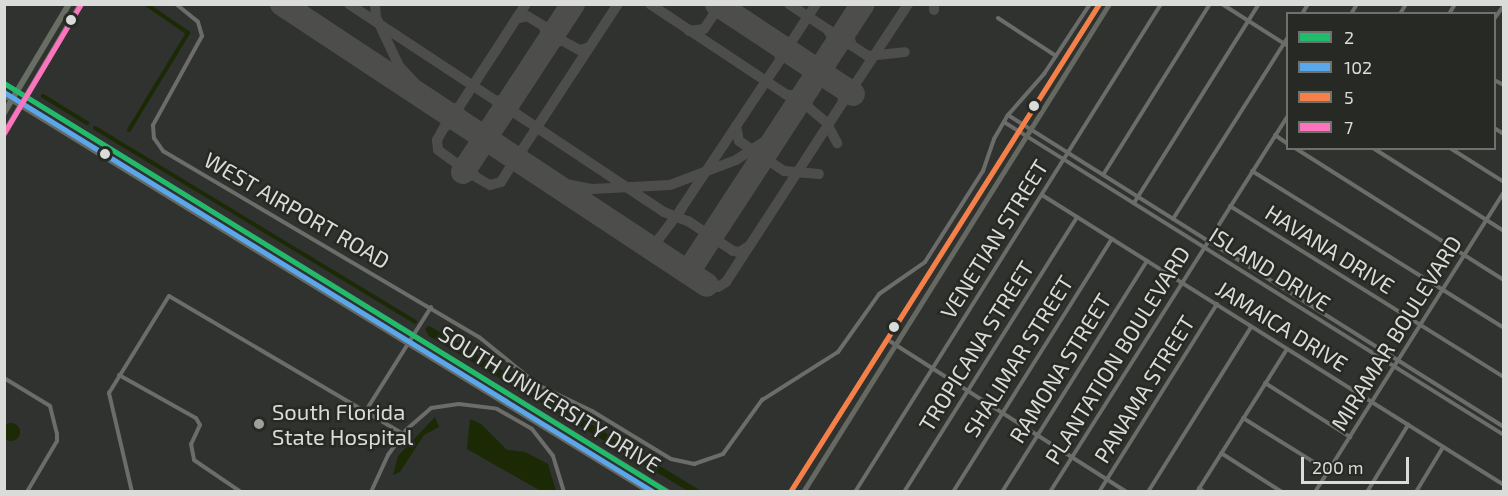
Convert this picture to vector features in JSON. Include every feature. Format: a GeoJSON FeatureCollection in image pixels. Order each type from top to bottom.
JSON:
{"type":"FeatureCollection","features":[{"type":"Feature","properties":{"kind":"highway"},"geometry":{"type":"LineString","coordinates":[[4,113],[69,4]]}},
{"type":"Feature","properties":{"kind":"highway"},"geometry":{"type":"LineString","coordinates":[[4,134],[65,32],[79,4]]}},
{"type":"Feature","properties":{"kind":"main road"},"geometry":{"type":"LineString","coordinates":[[790,492],[1099,4]]}},
{"type":"Feature","properties":{"kind":"main road"},"geometry":{"type":"LineString","coordinates":[[803,492],[1109,4]]}},
{"type":"Feature","properties":{"kind":"main road","name":"SOUTH UNIVERSITY DRIVE"},"geometry":{"type":"LineString","coordinates":[[4,83],[669,492]]}},
{"type":"Feature","properties":{"kind":"main road","name":"SOUTH UNIVERSITY DRIVE"},"geometry":{"type":"LineString","coordinates":[[4,95],[409,341],[650,492]]}},
{"type":"Feature","properties":{"kind":"street","name":"WEST AIRPORT ROAD"},"geometry":{"type":"LineString","coordinates":[[176,4],[198,22],[201,42],[155,119],[153,135],[163,151],[336,255],[375,273],[479,337],[517,371],[547,390],[592,411],[671,459],[704,463],[729,448],[762,400],[842,349],[879,294],[925,262],[957,208],[983,171],[1004,122]]}},
{"type":"Feature","properties":{"kind":"street"},"geometry":{"type":"LineString","coordinates":[[1004,122],[1056,56],[1090,4]]}},
{"type":"Feature","properties":{"kind":"street","name":"VENETIAN STREET"},"geometry":{"type":"LineString","coordinates":[[855,492],[1161,4]]}},
{"type":"Feature","properties":{"kind":"street"},"geometry":{"type":"LineString","coordinates":[[1103,175],[1210,4]]}},
{"type":"Feature","properties":{"kind":"street"},"geometry":{"type":"LineString","coordinates":[[1173,219],[1286,45],[1221,4]]}},
{"type":"Feature","properties":{"kind":"street"},"geometry":{"type":"LineString","coordinates":[[1134,203],[1259,4]]}},
{"type":"Feature","properties":{"kind":"street"},"geometry":{"type":"LineString","coordinates":[[998,18],[1056,56]]}},
{"type":"Feature","properties":{"kind":"street","name":"ISLAND DRIVE"},"geometry":{"type":"LineString","coordinates":[[1008,115],[1503,427]]}},
{"type":"Feature","properties":{"kind":"street","name":"PLANTATION BOULEVARD"},"geometry":{"type":"LineString","coordinates":[[1050,492],[1286,117]]}},
{"type":"Feature","properties":{"kind":"street","name":"ISLAND DRIVE"},"geometry":{"type":"LineString","coordinates":[[1004,122],[1503,435]]}},
{"type":"Feature","properties":{"kind":"street"},"geometry":{"type":"LineString","coordinates":[[1275,135],[1286,143]]}},
{"type":"Feature","properties":{"kind":"street"},"geometry":{"type":"LineString","coordinates":[[1298,150],[1503,280]]}},
{"type":"Feature","properties":{"kind":"street"},"geometry":{"type":"LineString","coordinates":[[1376,150],[1503,231]]}},
{"type":"Feature","properties":{"kind":"street"},"geometry":{"type":"LineString","coordinates":[[1453,150],[1503,182]]}},
{"type":"Feature","properties":{"kind":"street"},"geometry":{"type":"LineString","coordinates":[[1252,171],[1503,328]]}},
{"type":"Feature","properties":{"kind":"street","name":"MIRAMAR BOULEVARD"},"geometry":{"type":"LineString","coordinates":[[1315,492],[1503,192]]}},
{"type":"Feature","properties":{"kind":"street","name":"JAMAICA DRIVE"},"geometry":{"type":"LineString","coordinates":[[1042,195],[1503,485]]}},
{"type":"Feature","properties":{"kind":"street","name":"HAVANA DRIVE"},"geometry":{"type":"LineString","coordinates":[[1230,206],[1503,377]]}},
{"type":"Feature","properties":{"kind":"street","name":"TROPICANA STREET"},"geometry":{"type":"LineString","coordinates":[[904,492],[1077,217]]}},
{"type":"Feature","properties":{"kind":"street","name":"SHALIMAR STREET"},"geometry":{"type":"LineString","coordinates":[[953,492],[1112,239]]}},
{"type":"Feature","properties":{"kind":"street","name":"RAMONA STREET"},"geometry":{"type":"LineString","coordinates":[[1002,492],[1147,261]]}},
{"type":"Feature","properties":{"kind":"street"},"geometry":{"type":"LineString","coordinates":[[132,492],[109,405],[109,393],[169,296],[403,434]]}},
{"type":"Feature","properties":{"kind":"street","name":"PANAMA STREET"},"geometry":{"type":"LineString","coordinates":[[1099,492],[1217,304]]}},
{"type":"Feature","properties":{"kind":"street"},"geometry":{"type":"LineString","coordinates":[[413,334],[431,307]]}},
{"type":"Feature","properties":{"kind":"street"},"geometry":{"type":"LineString","coordinates":[[1148,492],[1251,327]]}},
{"type":"Feature","properties":{"kind":"street","name":"SOUTH UNIVERSITY DRIVE"},"geometry":{"type":"LineString","coordinates":[[409,341],[413,334]]}},
{"type":"Feature","properties":{"kind":"street"},"geometry":{"type":"LineString","coordinates":[[888,340],[1127,492]]}},
{"type":"Feature","properties":{"kind":"street"},"geometry":{"type":"LineString","coordinates":[[365,412],[409,341]]}},
{"type":"Feature","properties":{"kind":"street"},"geometry":{"type":"LineString","coordinates":[[1204,492],[1198,490],[1287,349]]}},
{"type":"Feature","properties":{"kind":"street"},"geometry":{"type":"LineString","coordinates":[[119,375],[196,418],[200,424],[191,444],[194,460],[241,492]]}},
{"type":"Feature","properties":{"kind":"street"},"geometry":{"type":"LineString","coordinates":[[4,378],[50,406],[57,434],[27,492]]}},
{"type":"Feature","properties":{"kind":"street"},"geometry":{"type":"LineString","coordinates":[[1265,383],[1350,437]]}},
{"type":"Feature","properties":{"kind":"street"},"geometry":{"type":"LineString","coordinates":[[371,492],[403,434],[427,410],[442,405],[482,406],[521,421],[547,446],[564,492]]}},
{"type":"Feature","properties":{"kind":"street"},"geometry":{"type":"LineString","coordinates":[[1243,418],[1328,471]]}},
{"type":"Feature","properties":{"kind":"street"},"geometry":{"type":"LineString","coordinates":[[1367,492],[1408,425]]}},
{"type":"Feature","properties":{"kind":"street"},"geometry":{"type":"LineString","coordinates":[[1416,492],[1443,447]]}},
{"type":"Feature","properties":{"kind":"street"},"geometry":{"type":"LineString","coordinates":[[1221,453],[1282,492]]}},
{"type":"Feature","properties":{"kind":"shaded area"},"geometry":{"type":"Polygon","coordinates":[[[428,326],[701,491],[688,491],[429,336],[425,329],[428,326]]]}},
{"type":"Feature","properties":{"kind":"shaded area"},"geometry":{"type":"Polygon","coordinates":[[[435,417],[439,427],[424,435],[400,472],[393,475],[398,456],[435,417]]]}},
{"type":"Feature","properties":{"kind":"shaded area"},"geometry":{"type":"Polygon","coordinates":[[[470,419],[481,424],[507,450],[525,452],[548,464],[556,491],[541,491],[467,449],[470,419]]]}},
{"type":"Feature","properties":{"kind":"shaded area"},"geometry":{"type":"Polygon","coordinates":[[[11,423],[17,426],[20,432],[17,438],[11,441],[5,438],[2,432],[5,426],[11,423]]]}},
{"type":"Feature","properties":{"kind":"waterway"},"geometry":{"type":"LineString","coordinates":[[129,130],[188,33],[146,4]]}},
{"type":"Feature","properties":{"kind":"waterway"},"geometry":{"type":"LineString","coordinates":[[43,96],[87,123]]}},
{"type":"Feature","properties":{"kind":"waterway"},"geometry":{"type":"LineString","coordinates":[[95,128],[415,322]]}},
{"type":"Feature","properties":{"kind":"taxiway"},"geometry":{"type":"LineString","coordinates":[[349,4],[496,101],[512,98],[515,113],[664,212],[688,221],[733,251],[740,252],[749,246]]}},
{"type":"Feature","properties":{"kind":"taxiway"},"geometry":{"type":"LineString","coordinates":[[375,4],[376,17],[399,66],[437,107]]}},
{"type":"Feature","properties":{"kind":"taxiway"},"geometry":{"type":"LineString","coordinates":[[443,111],[459,107],[526,4]]}},
{"type":"Feature","properties":{"kind":"taxiway"},"geometry":{"type":"LineString","coordinates":[[471,161],[470,170],[476,177],[490,185],[501,182],[511,166],[507,153],[522,150],[618,4]]}},
{"type":"Feature","properties":{"kind":"taxiway"},"geometry":{"type":"LineString","coordinates":[[650,4],[787,95],[798,95],[808,89],[808,107],[826,122],[837,143]]}},
{"type":"Feature","properties":{"kind":"taxiway"},"geometry":{"type":"LineString","coordinates":[[689,31],[704,29],[714,14],[714,4]]}},
{"type":"Feature","properties":{"kind":"taxiway"},"geometry":{"type":"LineString","coordinates":[[713,15],[728,11],[724,4]]}},
{"type":"Feature","properties":{"kind":"taxiway"},"geometry":{"type":"LineString","coordinates":[[789,4],[868,56],[905,52]]}},
{"type":"Feature","properties":{"kind":"taxiway"},"geometry":{"type":"LineString","coordinates":[[647,245],[658,240],[681,209],[780,60],[778,44],[792,41],[816,4]]}},
{"type":"Feature","properties":{"kind":"taxiway"},"geometry":{"type":"LineString","coordinates":[[852,46],[848,32],[860,4]]}},
{"type":"Feature","properties":{"kind":"taxiway"},"geometry":{"type":"LineString","coordinates":[[707,285],[718,287],[726,282],[843,102],[842,86],[856,83],[908,4]]}},
{"type":"Feature","properties":{"kind":"taxiway"},"geometry":{"type":"LineString","coordinates":[[934,4],[934,10]]}},
{"type":"Feature","properties":{"kind":"taxiway"},"geometry":{"type":"LineString","coordinates":[[516,19],[527,16],[549,29],[559,25]]}},
{"type":"Feature","properties":{"kind":"taxiway"},"geometry":{"type":"LineString","coordinates":[[559,25],[559,36],[563,41],[579,50],[590,47]]}},
{"type":"Feature","properties":{"kind":"taxiway"},"geometry":{"type":"LineString","coordinates":[[544,27],[548,42],[563,41]]}},
{"type":"Feature","properties":{"kind":"taxiway"},"geometry":{"type":"LineString","coordinates":[[828,30],[834,41],[831,53]]}},
{"type":"Feature","properties":{"kind":"taxiway"},"geometry":{"type":"LineString","coordinates":[[445,127],[452,122],[461,123],[459,107]]}},
{"type":"Feature","properties":{"kind":"taxiway"},"geometry":{"type":"LineString","coordinates":[[443,111],[447,122],[437,140],[438,150],[457,164],[471,161]]}},
{"type":"Feature","properties":{"kind":"taxiway"},"geometry":{"type":"LineString","coordinates":[[538,173],[561,183],[592,189],[670,185],[736,160],[767,140],[786,122]]}},
{"type":"Feature","properties":{"kind":"taxiway"},"geometry":{"type":"LineString","coordinates":[[736,126],[739,141],[784,171],[819,174]]}},
{"type":"Feature","properties":{"kind":"taxiway"},"geometry":{"type":"LineString","coordinates":[[523,149],[521,158],[526,166]]}},
{"type":"Feature","properties":{"kind":"taxiway"},"geometry":{"type":"LineString","coordinates":[[659,238],[657,249],[666,257]]}},
{"type":"Feature","properties":{"kind":"runway"},"geometry":{"type":"LineString","coordinates":[[282,4],[707,285]]}},
{"type":"Feature","properties":{"kind":"runway"},"geometry":{"type":"LineString","coordinates":[[463,172],[573,4]]}},
{"type":"Feature","properties":{"kind":"runway"},"geometry":{"type":"LineString","coordinates":[[717,4],[853,94]]}},
{"type":"Feature","properties":{"kind":"runway"},"geometry":{"type":"LineString","coordinates":[[688,272],[863,4]]}},
{"type":"Feature","properties":{"kind":"transit line","name":"7"},"geometry":{"type":"LineString","coordinates":[[4,133],[81,4]]}},
{"type":"Feature","properties":{"kind":"transit line","name":"5"},"geometry":{"type":"LineString","coordinates":[[790,492],[1099,4]]}},
{"type":"Feature","properties":{"kind":"transit line","name":"2"},"geometry":{"type":"LineString","coordinates":[[4,83],[668,492]]}},
{"type":"Feature","properties":{"kind":"transit line","name":"102"},"geometry":{"type":"LineString","coordinates":[[4,92],[654,492]]}},
{"type":"Feature","properties":{"kind":"place","name":"South Florida State Hospital"},"geometry":{"type":"Point","coordinates":[259,424]}}]}
